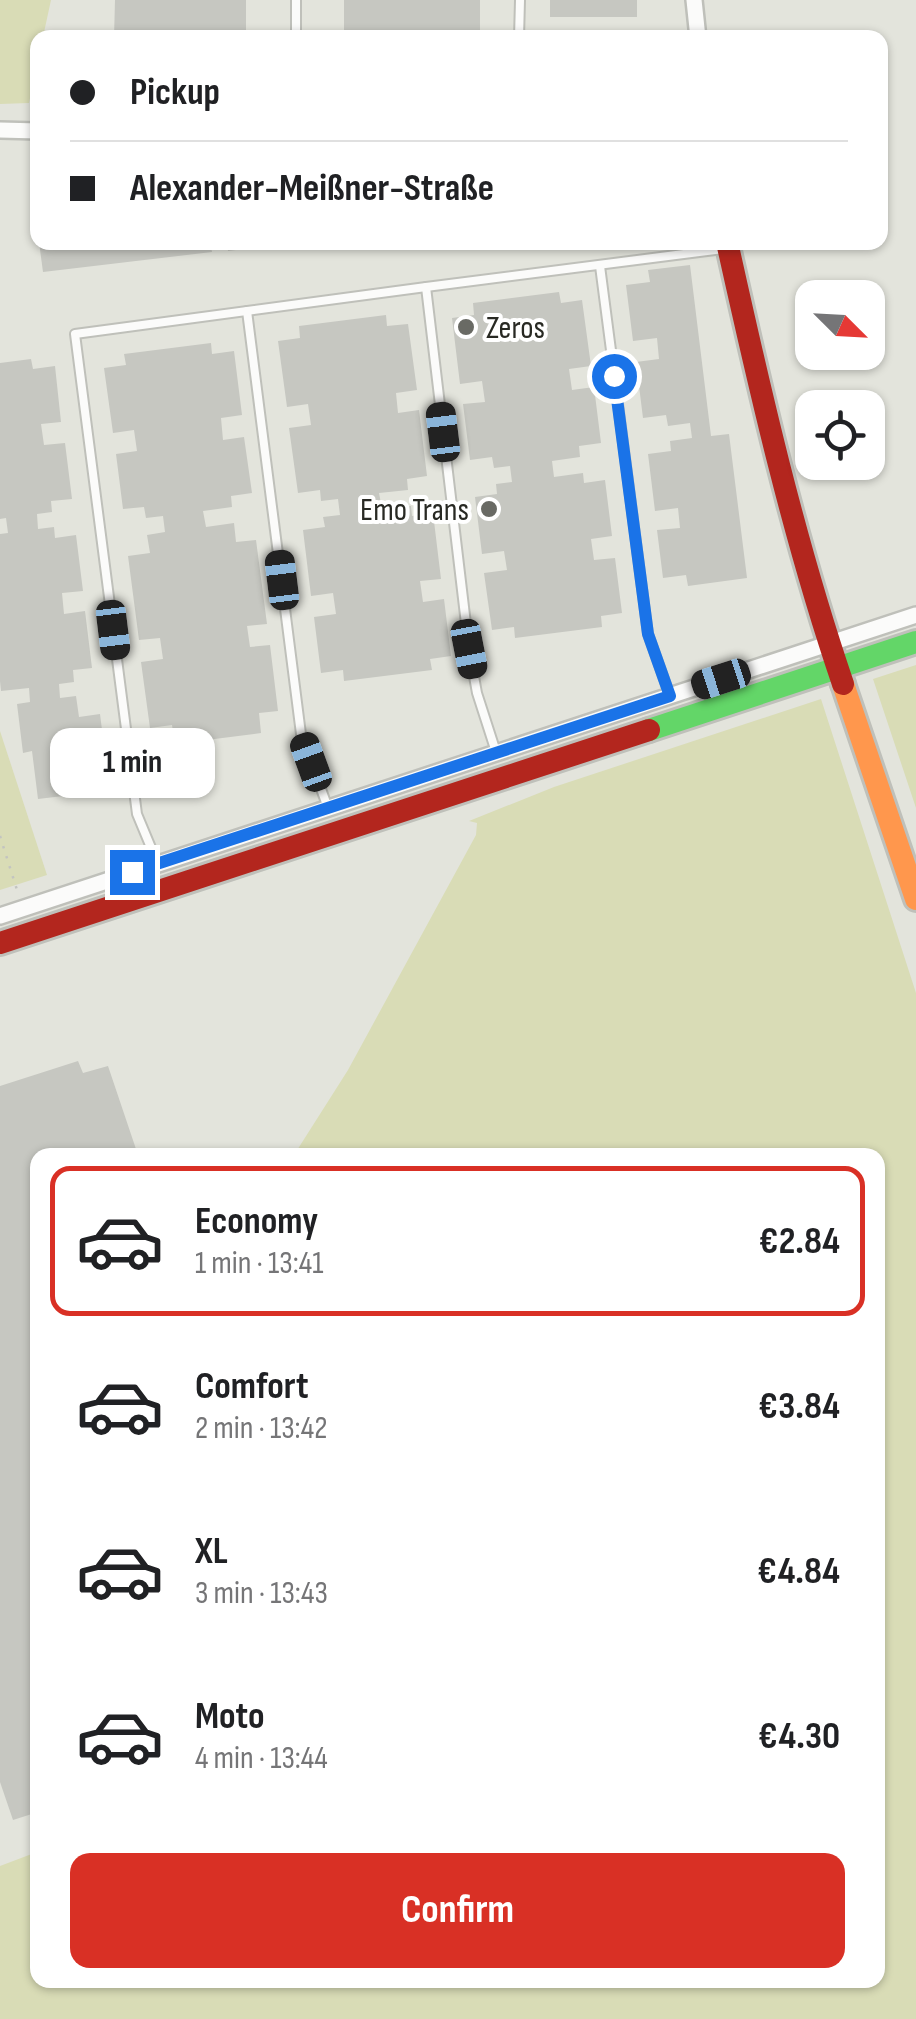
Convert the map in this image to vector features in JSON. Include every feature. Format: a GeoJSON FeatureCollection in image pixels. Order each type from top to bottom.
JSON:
{"type":"FeatureCollection","features":[{"type":"Feature","properties":{"kind":"street"},"geometry":{"type":"LineString","coordinates":[[694,0],[697,30]]}},
{"type":"Feature","properties":{"kind":"street"},"geometry":{"type":"LineString","coordinates":[[0,130],[30,131]]}},
{"type":"Feature","properties":{"kind":"street"},"geometry":{"type":"LineString","coordinates":[[728,250],[768,428],[829,644],[916,898]]}},
{"type":"Feature","properties":{"kind":"street"},"geometry":{"type":"LineString","coordinates":[[0,916],[916,615]]}},
{"type":"Feature","properties":{"kind":"street"},"geometry":{"type":"LineString","coordinates":[[0,942],[916,642]]}},
{"type":"Feature","properties":{"kind":"lane"},"geometry":{"type":"LineString","coordinates":[[296,0],[296,30]]}},
{"type":"Feature","properties":{"kind":"lane"},"geometry":{"type":"LineString","coordinates":[[520,0],[520,30]]}},
{"type":"Feature","properties":{"kind":"lane"},"geometry":{"type":"LineString","coordinates":[[158,864],[137,814],[75,334],[697,250]]}},
{"type":"Feature","properties":{"kind":"lane"},"geometry":{"type":"LineString","coordinates":[[600,266],[648,634],[693,716]]}},
{"type":"Feature","properties":{"kind":"lane"},"geometry":{"type":"LineString","coordinates":[[426,288],[469,649],[477,693],[497,753]]}},
{"type":"Feature","properties":{"kind":"lane"},"geometry":{"type":"LineString","coordinates":[[247,311],[301,734],[328,808]]}},
{"type":"Feature","properties":{"kind":"lane"},"geometry":{"type":"LineString","coordinates":[[271,827],[279,850]]}},
{"type":"Feature","properties":{"kind":"path"},"geometry":{"type":"LineString","coordinates":[[0,836],[17,890]]}},
{"type":"Feature","properties":{"kind":"green space"},"geometry":{"type":"Polygon","coordinates":[[[0,0],[51,0],[45,30],[30,30],[29,103],[0,104],[0,0]]]}},
{"type":"Feature","properties":{"kind":"green space"},"geometry":{"type":"Polygon","coordinates":[[[916,665],[916,808],[873,679],[916,665]]]}},
{"type":"Feature","properties":{"kind":"green space"},"geometry":{"type":"Polygon","coordinates":[[[821,699],[916,993],[916,2019],[0,2019],[0,1866],[30,1855],[30,1988],[885,1988],[885,1148],[298,1148],[348,1070],[476,835],[477,823],[469,821],[554,787],[821,699]]]}},
{"type":"Feature","properties":{"kind":"green space"},"geometry":{"type":"Polygon","coordinates":[[[0,731],[47,875],[0,890],[0,731]]]}},
{"type":"Feature","properties":{"kind":"building"},"geometry":{"type":"Polygon","coordinates":[[[115,0],[246,0],[246,30],[114,30],[115,0]]]}},
{"type":"Feature","properties":{"kind":"building"},"geometry":{"type":"Polygon","coordinates":[[[344,0],[480,0],[480,30],[344,30],[344,0]]]}},
{"type":"Feature","properties":{"kind":"building"},"geometry":{"type":"Polygon","coordinates":[[[550,0],[637,0],[637,17],[550,17],[550,0]]]}},
{"type":"Feature","properties":{"kind":"building"},"geometry":{"type":"Polygon","coordinates":[[[40,250],[212,252],[43,272],[40,250]]]}},
{"type":"Feature","properties":{"kind":"building"},"geometry":{"type":"Polygon","coordinates":[[[690,265],[711,436],[729,434],[747,578],[688,586],[686,575],[663,578],[657,530],[680,528],[678,508],[655,511],[648,454],[671,451],[670,441],[692,438],[690,423],[668,426],[666,415],[643,418],[636,362],[659,359],[657,338],[633,341],[626,285],[650,282],[648,270],[690,265]]]}},
{"type":"Feature","properties":{"kind":"building"},"geometry":{"type":"Polygon","coordinates":[[[559,292],[561,303],[582,300],[591,366],[569,369],[572,390],[594,387],[601,443],[579,446],[580,457],[552,461],[554,477],[583,473],[584,483],[605,480],[612,536],[591,539],[594,560],[615,558],[622,613],[601,616],[602,627],[515,638],[514,627],[492,630],[484,573],[507,570],[504,551],[482,554],[475,497],[497,494],[496,484],[512,482],[510,466],[494,468],[492,457],[470,460],[463,404],[485,402],[482,381],[460,384],[452,318],[474,315],[473,303],[559,292]]]}},
{"type":"Feature","properties":{"kind":"building"},"geometry":{"type":"Polygon","coordinates":[[[386,315],[387,326],[408,324],[417,390],[396,393],[398,413],[419,410],[427,476],[407,479],[408,490],[379,493],[382,509],[411,506],[412,516],[433,513],[441,579],[420,581],[423,602],[444,599],[451,656],[430,659],[432,670],[344,681],[343,670],[321,673],[314,617],[336,614],[333,593],[311,596],[303,530],[325,527],[323,517],[340,515],[338,499],[321,501],[320,490],[298,493],[289,428],[311,425],[308,404],[287,407],[278,341],[300,338],[299,326],[386,315]]]}},
{"type":"Feature","properties":{"kind":"building"},"geometry":{"type":"Polygon","coordinates":[[[211,343],[212,354],[234,351],[242,415],[221,418],[223,440],[244,437],[252,493],[231,496],[232,507],[203,511],[206,527],[234,523],[236,542],[256,540],[267,624],[247,626],[250,647],[270,645],[278,711],[259,713],[261,733],[175,744],[172,725],[150,728],[141,662],[163,659],[160,638],[139,640],[128,556],[150,553],[147,535],[165,532],[163,516],[146,518],[144,507],[123,509],[116,454],[137,451],[134,430],[113,433],[104,368],[126,365],[124,354],[211,343]]]}},
{"type":"Feature","properties":{"kind":"building"},"geometry":{"type":"Polygon","coordinates":[[[31,359],[33,369],[55,366],[61,422],[41,424],[44,445],[65,443],[72,499],[51,501],[52,512],[37,514],[38,529],[54,527],[55,538],[76,535],[83,591],[62,593],[64,614],[85,611],[92,668],[73,670],[74,682],[59,684],[60,698],[76,696],[79,717],[100,714],[107,770],[85,773],[88,793],[38,799],[32,751],[23,753],[17,704],[30,702],[29,688],[1,691],[0,681],[0,534],[8,533],[6,518],[0,519],[0,363],[31,359]]]}},
{"type":"Feature","properties":{"kind":"building"},"geometry":{"type":"Polygon","coordinates":[[[78,1061],[83,1073],[108,1066],[136,1148],[30,1148],[30,1815],[13,1820],[0,1782],[0,1086],[78,1061]]]}},
{"type":"Feature","properties":{"kind":"traffic: fast"},"geometry":{"type":"LineString","coordinates":[[649,730],[916,642]]}},
{"type":"Feature","properties":{"kind":"traffic: slow"},"geometry":{"type":"LineString","coordinates":[[843,684],[916,899]]}},
{"type":"Feature","properties":{"kind":"traffic: jam"},"geometry":{"type":"LineString","coordinates":[[729,250],[793,520],[843,684]]}},
{"type":"Feature","properties":{"kind":"traffic: jam"},"geometry":{"type":"LineString","coordinates":[[0,943],[649,730]]}},
{"type":"Feature","properties":{"kind":"place","name":"Zeros"},"geometry":{"type":"Point","coordinates":[466,327]}},
{"type":"Feature","properties":{"kind":"place","name":"Emo Trans"},"geometry":{"type":"Point","coordinates":[489,509]}},
{"type":"Feature","properties":{"kind":"route"},"geometry":{"type":"LineString","coordinates":[[132,872],[670,696],[648,634],[614,376]]}}]}
